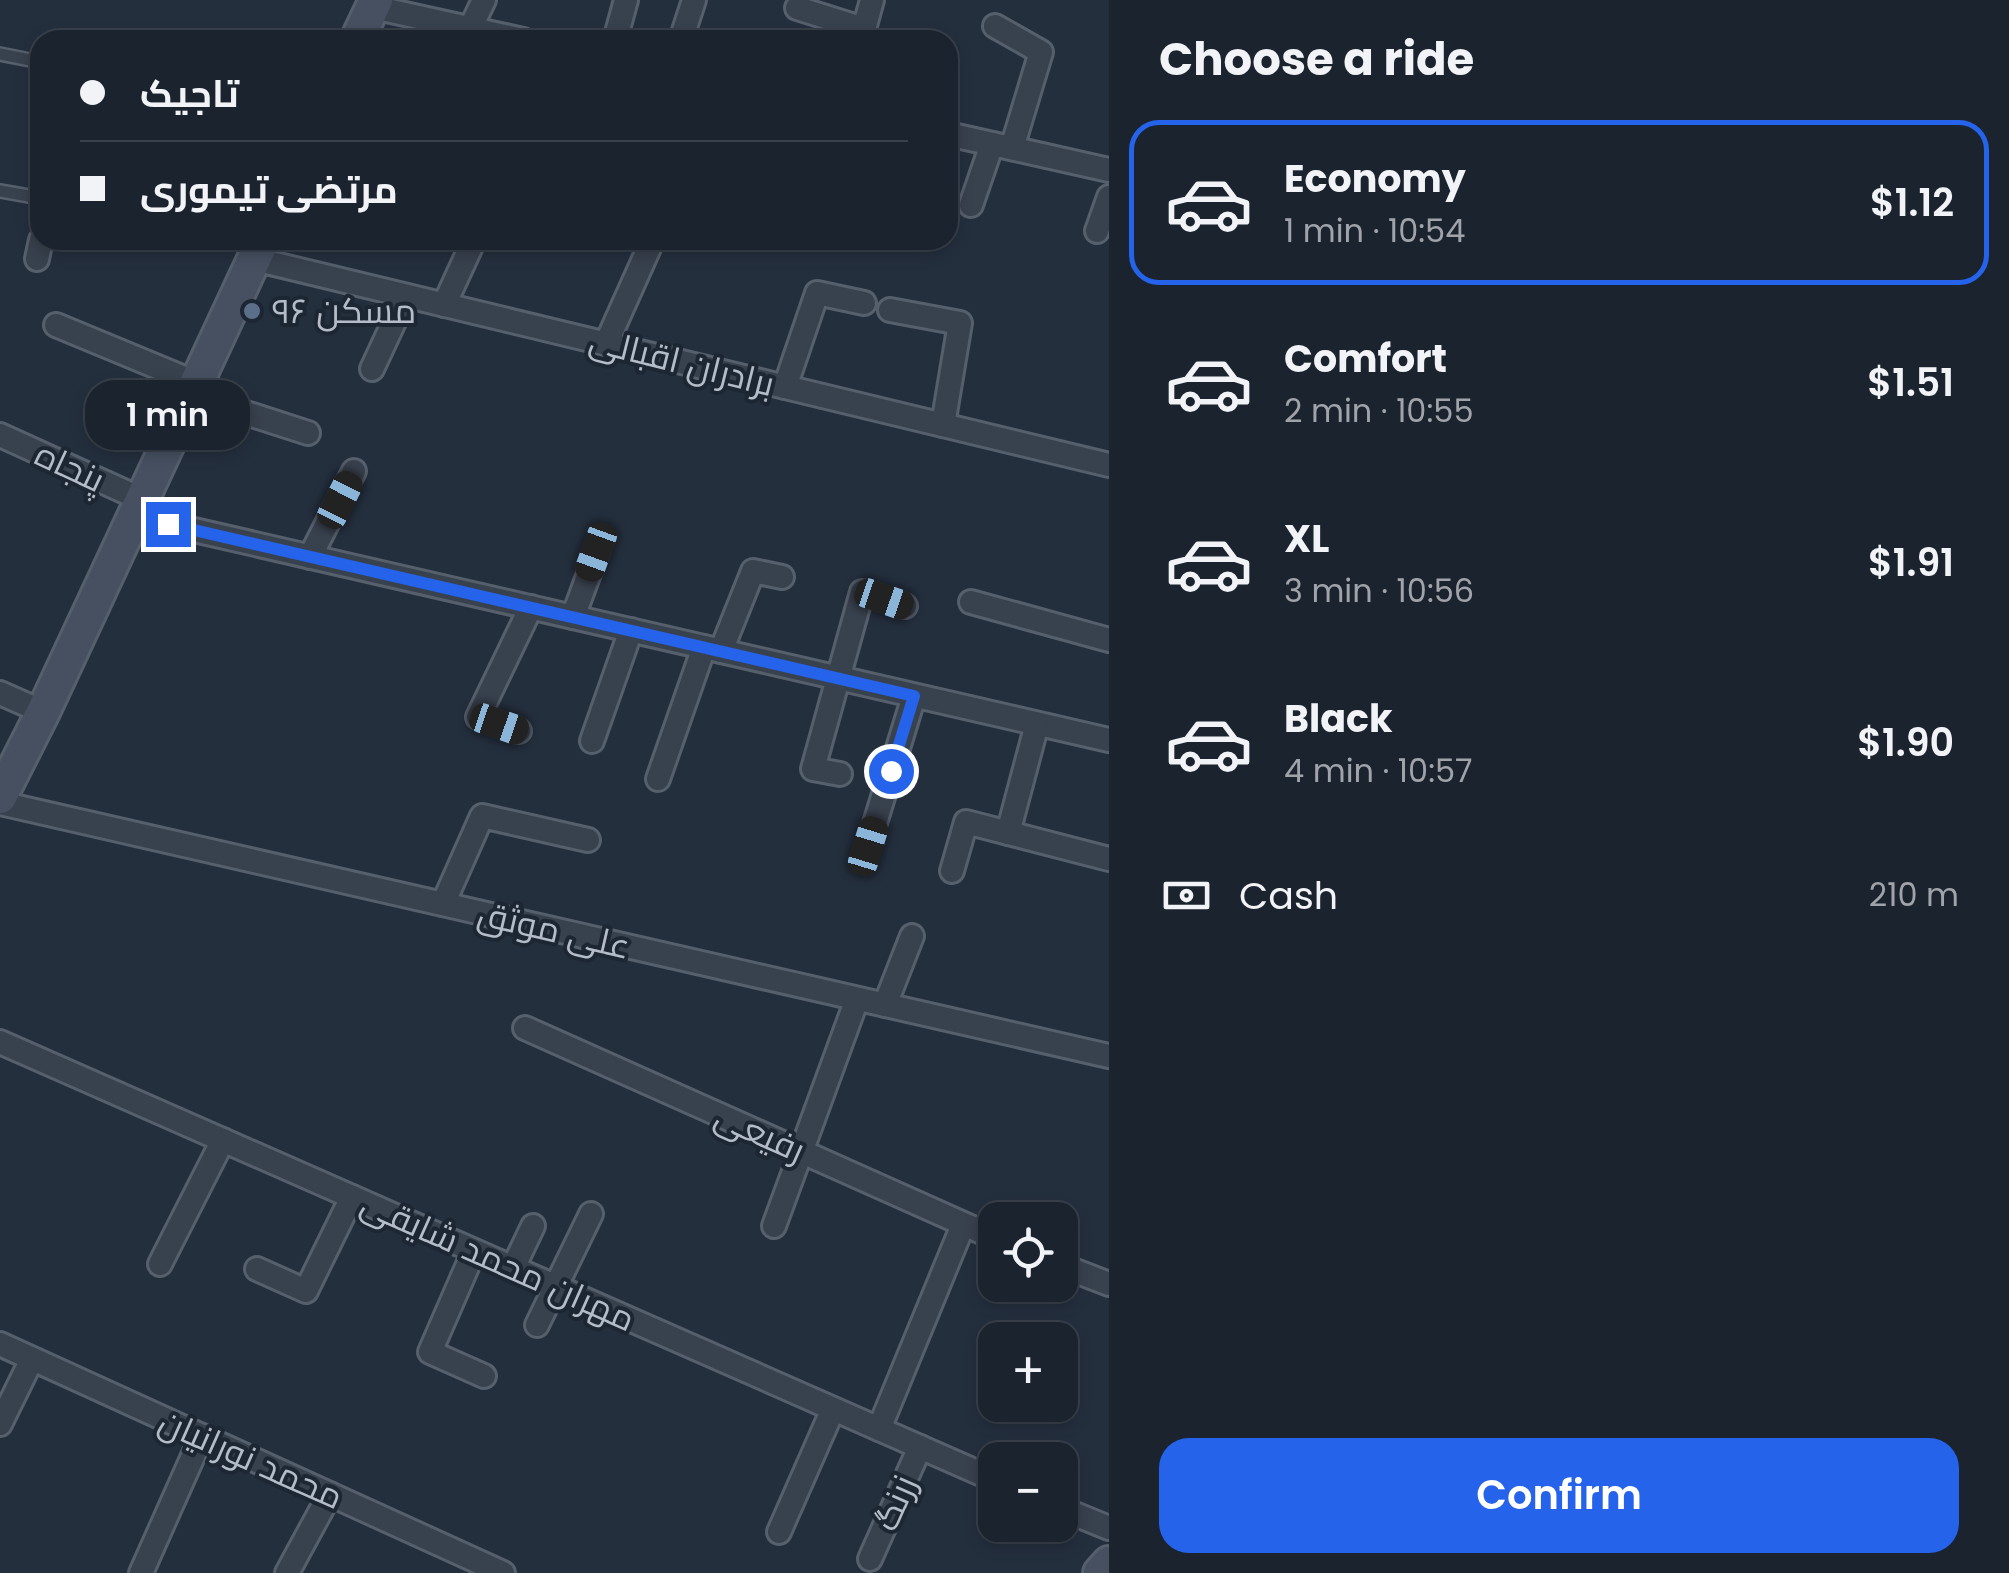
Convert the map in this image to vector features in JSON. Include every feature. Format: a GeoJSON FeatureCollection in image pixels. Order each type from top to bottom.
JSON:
{"type":"FeatureCollection","features":[{"type":"Feature","properties":{"kind":"main road"},"geometry":{"type":"LineString","coordinates":[[362,30],[374,4]]}},
{"type":"Feature","properties":{"kind":"main road"},"geometry":{"type":"LineString","coordinates":[[0,800],[259,250]]}},
{"type":"Feature","properties":{"kind":"main road"},"geometry":{"type":"LineString","coordinates":[[1100,1573],[1109,1563]]}},
{"type":"Feature","properties":{"kind":"street"},"geometry":{"type":"LineString","coordinates":[[483,30],[484,0]]}},
{"type":"Feature","properties":{"kind":"street"},"geometry":{"type":"LineString","coordinates":[[618,30],[626,0]]}},
{"type":"Feature","properties":{"kind":"street"},"geometry":{"type":"LineString","coordinates":[[684,30],[694,0]]}},
{"type":"Feature","properties":{"kind":"street"},"geometry":{"type":"LineString","coordinates":[[863,30],[872,0]]}},
{"type":"Feature","properties":{"kind":"street"},"geometry":{"type":"LineString","coordinates":[[374,4],[468,30]]}},
{"type":"Feature","properties":{"kind":"street"},"geometry":{"type":"LineString","coordinates":[[797,8],[852,30]]}},
{"type":"Feature","properties":{"kind":"street"},"geometry":{"type":"LineString","coordinates":[[970,205],[1002,146],[1040,52],[995,26]]}},
{"type":"Feature","properties":{"kind":"street"},"geometry":{"type":"LineString","coordinates":[[958,136],[1109,170]]}},
{"type":"Feature","properties":{"kind":"street"},"geometry":{"type":"LineString","coordinates":[[1098,231],[1109,197]]}},
{"type":"Feature","properties":{"kind":"street","name":"برادران اقبالی"},"geometry":{"type":"LineString","coordinates":[[259,250],[406,296],[1109,465]]}},
{"type":"Feature","properties":{"kind":"street"},"geometry":{"type":"LineString","coordinates":[[444,305],[469,250]]}},
{"type":"Feature","properties":{"kind":"street"},"geometry":{"type":"LineString","coordinates":[[606,344],[648,250]]}},
{"type":"Feature","properties":{"kind":"street"},"geometry":{"type":"LineString","coordinates":[[785,387],[817,293],[864,302]]}},
{"type":"Feature","properties":{"kind":"street"},"geometry":{"type":"LineString","coordinates":[[372,369],[406,296]]}},
{"type":"Feature","properties":{"kind":"street"},"geometry":{"type":"LineString","coordinates":[[890,310],[960,323],[943,425]]}},
{"type":"Feature","properties":{"kind":"street"},"geometry":{"type":"LineString","coordinates":[[56,326],[192,392],[308,432]]}},
{"type":"Feature","properties":{"kind":"street","name":"پنجاه"},"geometry":{"type":"LineString","coordinates":[[0,435],[137,508],[310,557],[1109,740]]}},
{"type":"Feature","properties":{"kind":"street"},"geometry":{"type":"LineString","coordinates":[[310,557],[354,471]]}},
{"type":"Feature","properties":{"kind":"street"},"geometry":{"type":"LineString","coordinates":[[573,617],[596,552]]}},
{"type":"Feature","properties":{"kind":"street"},"geometry":{"type":"LineString","coordinates":[[658,779],[712,649],[753,571],[782,577]]}},
{"type":"Feature","properties":{"kind":"street"},"geometry":{"type":"LineString","coordinates":[[840,774],[813,769],[862,592],[905,606]]}},
{"type":"Feature","properties":{"kind":"street"},"geometry":{"type":"LineString","coordinates":[[970,602],[1109,640]]}},
{"type":"Feature","properties":{"kind":"street"},"geometry":{"type":"LineString","coordinates":[[519,731],[478,717],[531,608]]}},
{"type":"Feature","properties":{"kind":"street"},"geometry":{"type":"LineString","coordinates":[[592,741],[631,630]]}},
{"type":"Feature","properties":{"kind":"street"},"geometry":{"type":"LineString","coordinates":[[0,693],[43,712]]}},
{"type":"Feature","properties":{"kind":"street"},"geometry":{"type":"LineString","coordinates":[[868,846],[914,696]]}},
{"type":"Feature","properties":{"kind":"street"},"geometry":{"type":"LineString","coordinates":[[1008,832],[1037,724]]}},
{"type":"Feature","properties":{"kind":"street","name":"علی موثق"},"geometry":{"type":"LineString","coordinates":[[0,800],[1109,1056]]}},
{"type":"Feature","properties":{"kind":"street"},"geometry":{"type":"LineString","coordinates":[[443,904],[482,816],[588,840]]}},
{"type":"Feature","properties":{"kind":"street"},"geometry":{"type":"LineString","coordinates":[[952,871],[966,822],[1109,859]]}},
{"type":"Feature","properties":{"kind":"street"},"geometry":{"type":"LineString","coordinates":[[885,1005],[912,936]]}},
{"type":"Feature","properties":{"kind":"street"},"geometry":{"type":"LineString","coordinates":[[774,1226],[857,999]]}},
{"type":"Feature","properties":{"kind":"street","name":"رفیعی"},"geometry":{"type":"LineString","coordinates":[[525,1028],[978,1231]]}},
{"type":"Feature","properties":{"kind":"street","name":"مهران محمد شایقی"},"geometry":{"type":"LineString","coordinates":[[0,1042],[978,1473]]}},
{"type":"Feature","properties":{"kind":"street"},"geometry":{"type":"LineString","coordinates":[[160,1264],[223,1140]]}},
{"type":"Feature","properties":{"kind":"street"},"geometry":{"type":"LineString","coordinates":[[257,1269],[306,1291],[352,1197]]}},
{"type":"Feature","properties":{"kind":"street"},"geometry":{"type":"LineString","coordinates":[[536,1325],[591,1214]]}},
{"type":"Feature","properties":{"kind":"street"},"geometry":{"type":"LineString","coordinates":[[879,1429],[963,1225]]}},
{"type":"Feature","properties":{"kind":"street"},"geometry":{"type":"LineString","coordinates":[[513,1268],[532,1226]]}},
{"type":"Feature","properties":{"kind":"street"},"geometry":{"type":"LineString","coordinates":[[474,1251],[430,1352],[484,1376]]}},
{"type":"Feature","properties":{"kind":"street"},"geometry":{"type":"LineString","coordinates":[[1078,1271],[1109,1284]]}},
{"type":"Feature","properties":{"kind":"street","name":"محمد نورانیان"},"geometry":{"type":"LineString","coordinates":[[0,1344],[330,1494],[458,1564],[503,1573]]}},
{"type":"Feature","properties":{"kind":"street"},"geometry":{"type":"LineString","coordinates":[[0,1424],[32,1358]]}},
{"type":"Feature","properties":{"kind":"street"},"geometry":{"type":"LineString","coordinates":[[780,1532],[833,1409]]}},
{"type":"Feature","properties":{"kind":"street"},"geometry":{"type":"LineString","coordinates":[[140,1573],[202,1436]]}},
{"type":"Feature","properties":{"kind":"street","name":"زرنگ"},"geometry":{"type":"LineString","coordinates":[[870,1558],[920,1447]]}},
{"type":"Feature","properties":{"kind":"street"},"geometry":{"type":"LineString","coordinates":[[287,1573],[330,1494]]}},
{"type":"Feature","properties":{"kind":"street"},"geometry":{"type":"LineString","coordinates":[[1078,1515],[1109,1528]]}},
{"type":"Feature","properties":{"kind":"lane"},"geometry":{"type":"LineString","coordinates":[[0,54],[30,60]]}},
{"type":"Feature","properties":{"kind":"lane"},"geometry":{"type":"LineString","coordinates":[[0,191],[30,196]]}},
{"type":"Feature","properties":{"kind":"place","name":"مسکن ۹۶"},"geometry":{"type":"Point","coordinates":[252,311]}},
{"type":"Feature","properties":{"kind":"route"},"geometry":{"type":"LineString","coordinates":[[168,524],[914,696],[891,771]]}}]}
